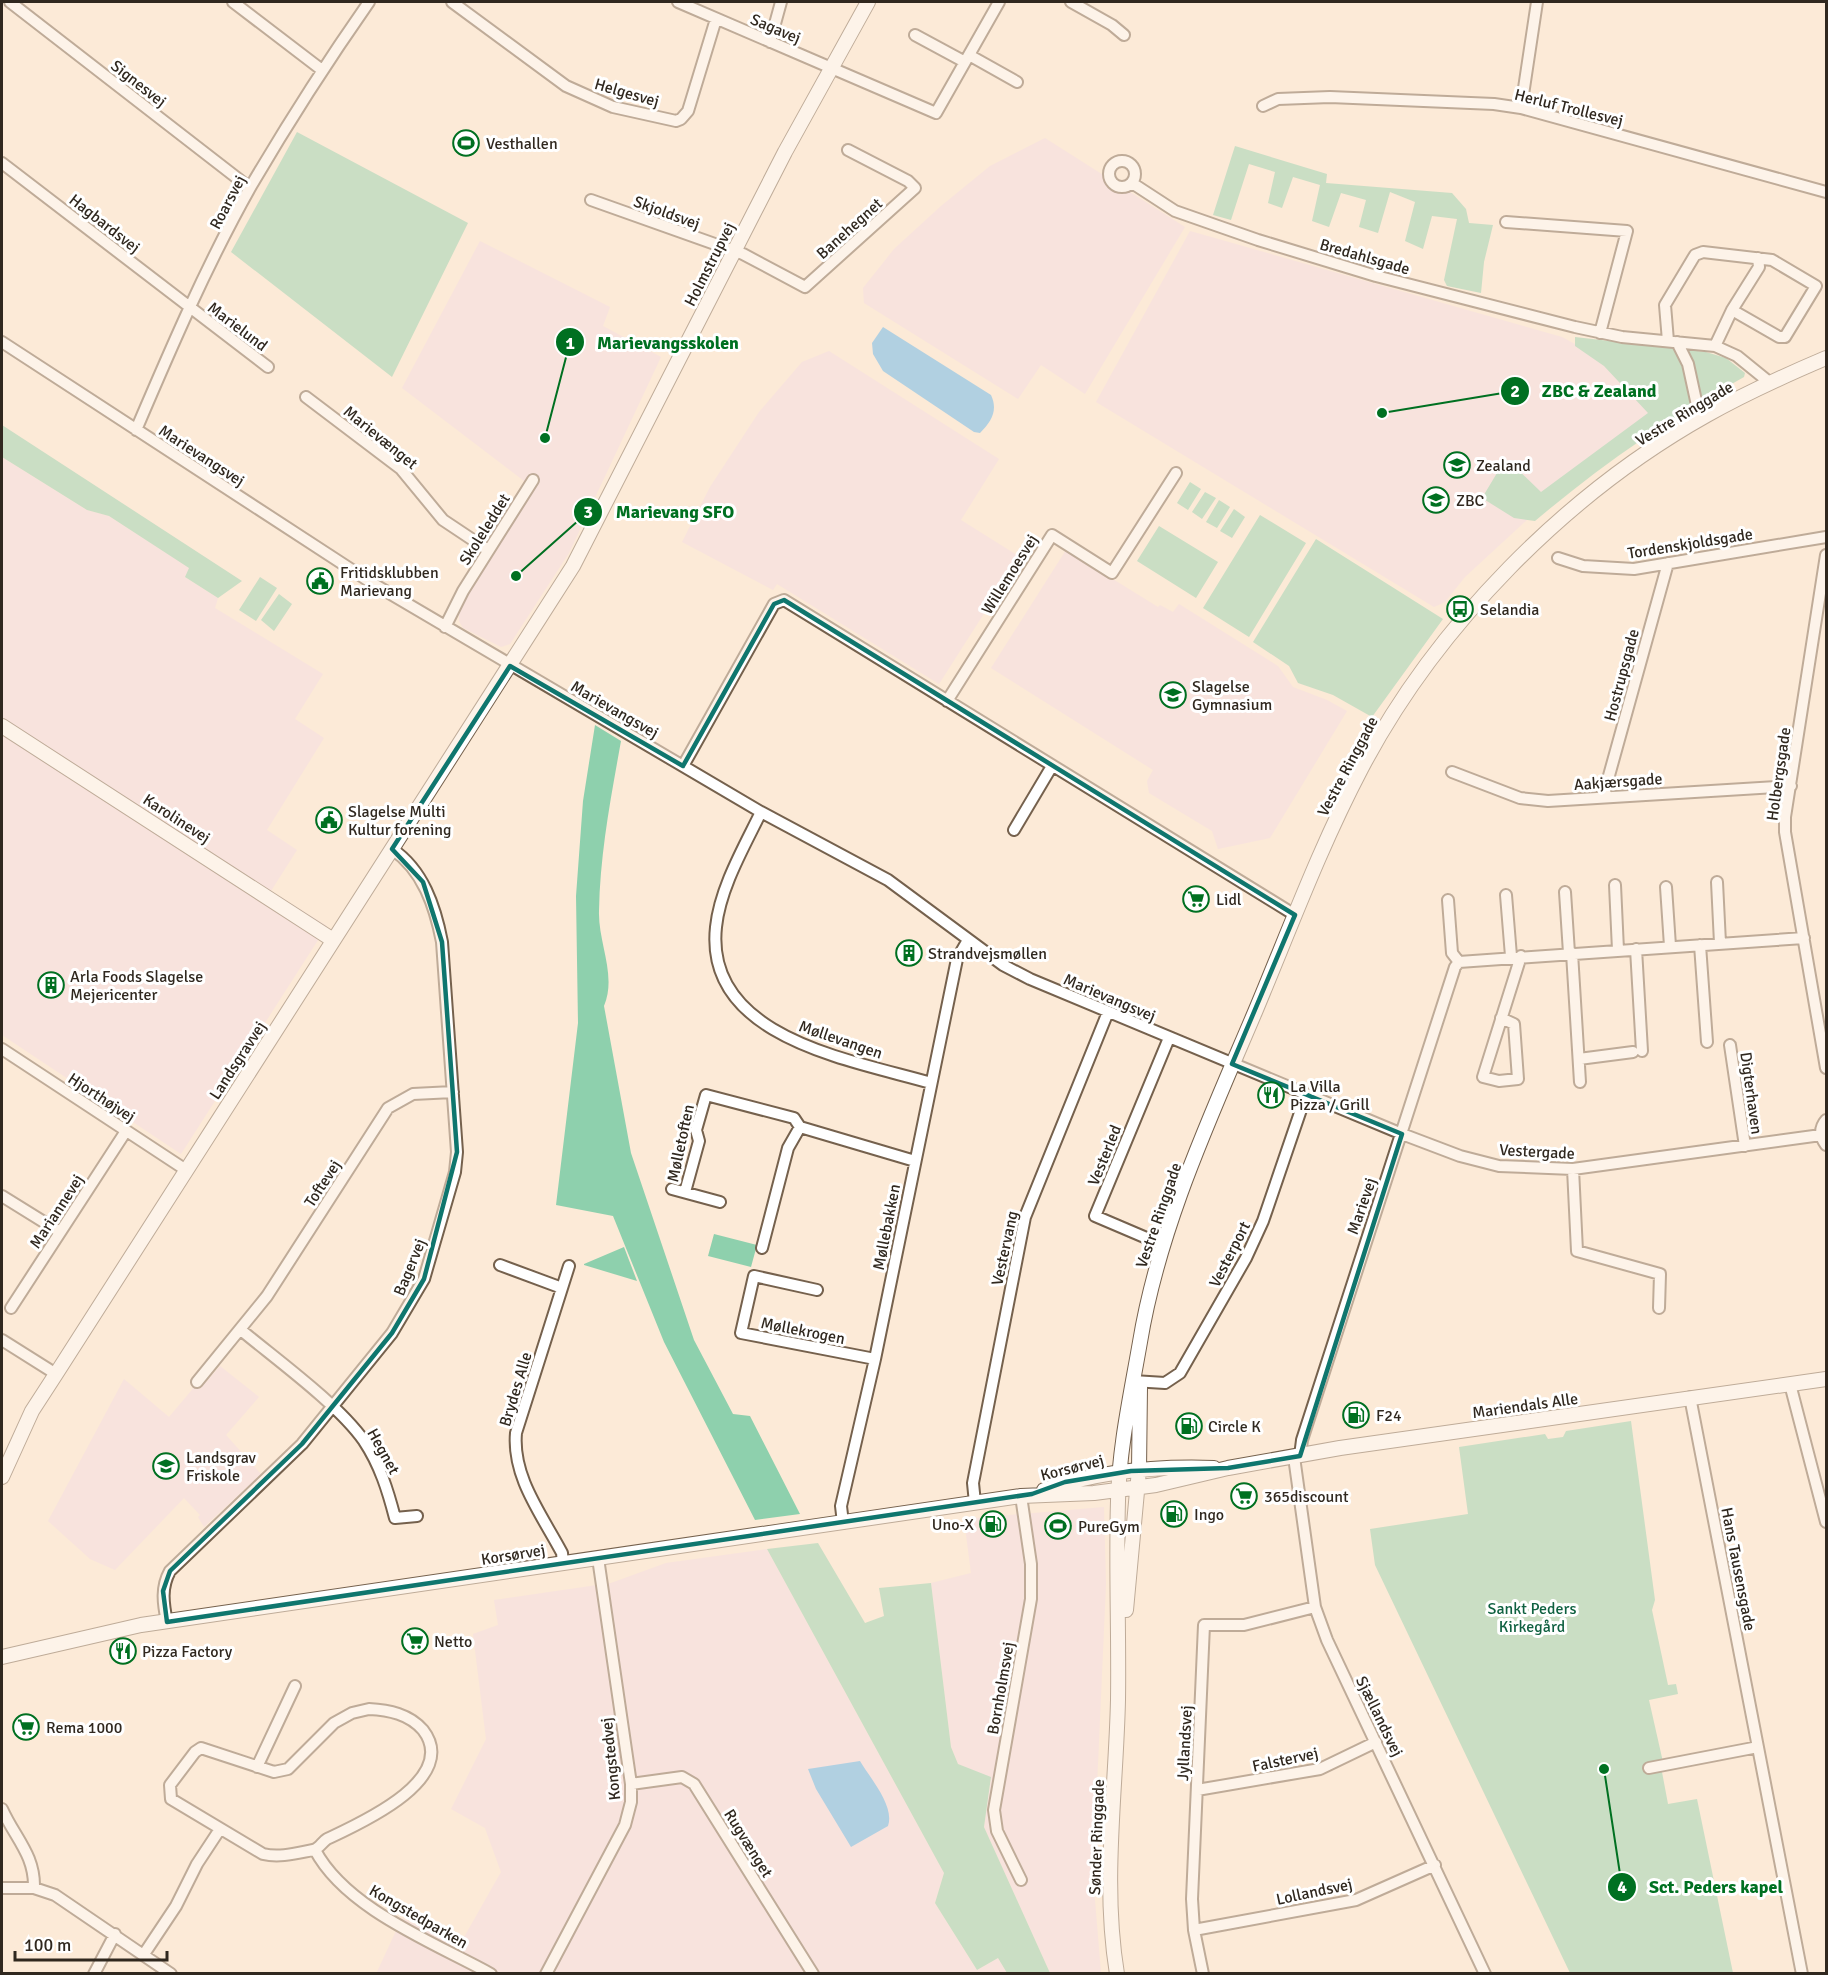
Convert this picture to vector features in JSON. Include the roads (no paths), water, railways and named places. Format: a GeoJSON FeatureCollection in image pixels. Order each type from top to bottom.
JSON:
{"type":"FeatureCollection","features":[{"type":"Feature","properties":{"kind":"street","name":"Signesvej"},"geometry":{"type":"LineString","coordinates":[[10,2],[250,188]]}},
{"type":"Feature","properties":{"kind":"street"},"geometry":{"type":"LineString","coordinates":[[233,2],[322,70]]}},
{"type":"Feature","properties":{"kind":"street","name":"Roarsvej"},"geometry":{"type":"LineString","coordinates":[[136,430],[189,308],[250,188],[322,70],[369,2]]}},
{"type":"Feature","properties":{"kind":"street","name":"Helgesvej"},"geometry":{"type":"LineString","coordinates":[[452,2],[566,86],[613,107],[676,121],[688,111],[716,19]]}},
{"type":"Feature","properties":{"kind":"street","name":"Sagavej"},"geometry":{"type":"LineString","coordinates":[[678,2],[936,112],[967,59]]}},
{"type":"Feature","properties":{"kind":"street"},"geometry":{"type":"LineString","coordinates":[[770,42],[781,2]]}},
{"type":"Feature","properties":{"kind":"street","name":"Holmstrupvej"},"geometry":{"type":"LineString","coordinates":[[510,666],[596,525],[734,251],[868,2]]}},
{"type":"Feature","properties":{"kind":"street"},"geometry":{"type":"LineString","coordinates":[[967,59],[999,2]]}},
{"type":"Feature","properties":{"kind":"street"},"geometry":{"type":"LineString","coordinates":[[1071,2],[1112,25],[1124,35]]}},
{"type":"Feature","properties":{"kind":"street"},"geometry":{"type":"LineString","coordinates":[[1521,108],[1537,2]]}},
{"type":"Feature","properties":{"kind":"street"},"geometry":{"type":"LineString","coordinates":[[915,35],[1017,82]]}},
{"type":"Feature","properties":{"kind":"street","name":"Herluf Trollesvej"},"geometry":{"type":"LineString","coordinates":[[1263,106],[1278,99],[1330,97],[1494,104],[1521,108],[1827,192]]}},
{"type":"Feature","properties":{"kind":"street","name":"Banehegnet"},"geometry":{"type":"LineString","coordinates":[[734,251],[805,287],[915,188],[908,181],[848,150]]}},
{"type":"Feature","properties":{"kind":"street","name":"Hagbardsvej"},"geometry":{"type":"LineString","coordinates":[[2,163],[189,308]]}},
{"type":"Feature","properties":{"kind":"street","name":"Bredahlsgade"},"geometry":{"type":"LineString","coordinates":[[1132,183],[1175,211],[1258,240],[1376,276],[1600,333],[1715,346],[1737,356],[1769,382]]}},
{"type":"Feature","properties":{"kind":"street","name":"Skjoldsvej"},"geometry":{"type":"LineString","coordinates":[[591,200],[734,251]]}},
{"type":"Feature","properties":{"kind":"street"},"geometry":{"type":"LineString","coordinates":[[1506,222],[1627,231],[1600,333]]}},
{"type":"Feature","properties":{"kind":"street"},"geometry":{"type":"LineString","coordinates":[[1700,419],[1688,364],[1672,342],[1665,305],[1695,255],[1703,252],[1772,260],[1816,286],[1815,292],[1785,338],[1779,337],[1732,310]]}},
{"type":"Feature","properties":{"kind":"street"},"geometry":{"type":"LineString","coordinates":[[1715,346],[1732,310],[1759,267],[1758,258]]}},
{"type":"Feature","properties":{"kind":"street","name":"Marielund"},"geometry":{"type":"LineString","coordinates":[[189,308],[268,367]]}},
{"type":"Feature","properties":{"kind":"street","name":"Marievangsvej"},"geometry":{"type":"LineString","coordinates":[[2,342],[445,627],[761,812],[888,880],[1003,965],[1030,979],[1232,1064]]}},
{"type":"Feature","properties":{"kind":"street","name":"Vestre Ringgade"},"geometry":{"type":"LineString","coordinates":[[1129,1480],[1137,1381],[1136,1367],[1149,1296],[1163,1245],[1232,1064],[1337,816],[1362,766],[1425,667],[1459,625],[1523,555],[1576,507],[1618,474],[1700,419],[1769,382],[1827,358]]}},
{"type":"Feature","properties":{"kind":"street","name":"Marievænget"},"geometry":{"type":"LineString","coordinates":[[306,397],[401,469],[443,520],[488,550]]}},
{"type":"Feature","properties":{"kind":"street","name":"Willemoesvej"},"geometry":{"type":"LineString","coordinates":[[947,701],[1052,535],[1112,573],[1176,473]]}},
{"type":"Feature","properties":{"kind":"street","name":"Skoleleddet"},"geometry":{"type":"LineString","coordinates":[[445,627],[488,550],[533,480]]}},
{"type":"Feature","properties":{"kind":"street","name":"Tordenskjoldsgade"},"geometry":{"type":"LineString","coordinates":[[1558,558],[1611,569],[1634,569],[1827,537]]}},
{"type":"Feature","properties":{"kind":"street","name":"Holbergsgade"},"geometry":{"type":"LineString","coordinates":[[1827,555],[1785,832],[1827,1068]]}},
{"type":"Feature","properties":{"kind":"street","name":"Hostrupsgade"},"geometry":{"type":"LineString","coordinates":[[1606,796],[1605,789],[1668,563]]}},
{"type":"Feature","properties":{"kind":"street"},"geometry":{"type":"LineString","coordinates":[[683,766],[774,604],[780,600],[788,602],[1295,915]]}},
{"type":"Feature","properties":{"kind":"street","name":"Landsgravvej"},"geometry":{"type":"LineString","coordinates":[[2,1477],[32,1411],[510,666]]}},
{"type":"Feature","properties":{"kind":"street","name":"Karolinevej"},"geometry":{"type":"LineString","coordinates":[[2,726],[333,940]]}},
{"type":"Feature","properties":{"kind":"street"},"geometry":{"type":"LineString","coordinates":[[1014,830],[1052,766]]}},
{"type":"Feature","properties":{"kind":"street","name":"Aakjærsgade"},"geometry":{"type":"LineString","coordinates":[[1452,772],[1520,798],[1548,801],[1791,786]]}},
{"type":"Feature","properties":{"kind":"street","name":"Møllevangen"},"geometry":{"type":"LineString","coordinates":[[761,812],[720,907],[716,927],[719,963],[732,992],[752,1016],[765,1026],[811,1047],[931,1083]]}},
{"type":"Feature","properties":{"kind":"street","name":"Bagervej"},"geometry":{"type":"LineString","coordinates":[[167,1622],[163,1591],[170,1570],[285,1462],[392,1333],[424,1279],[455,1172],[457,1152],[442,942],[438,922],[416,869],[392,849]]}},
{"type":"Feature","properties":{"kind":"street"},"geometry":{"type":"LineString","coordinates":[[1717,882],[1720,943]]}},
{"type":"Feature","properties":{"kind":"street"},"geometry":{"type":"LineString","coordinates":[[1615,885],[1618,950]]}},
{"type":"Feature","properties":{"kind":"street"},"geometry":{"type":"LineString","coordinates":[[1666,887],[1670,946]]}},
{"type":"Feature","properties":{"kind":"street"},"geometry":{"type":"LineString","coordinates":[[1565,892],[1580,1082]]}},
{"type":"Feature","properties":{"kind":"street"},"geometry":{"type":"LineString","coordinates":[[1502,1018],[1514,1024],[1518,1079],[1499,1081],[1483,1077],[1502,1018],[1516,956],[1506,895]]}},
{"type":"Feature","properties":{"kind":"street"},"geometry":{"type":"LineString","coordinates":[[1448,900],[1452,953],[1457,964],[1516,956],[1804,938]]}},
{"type":"Feature","properties":{"kind":"street","name":"Møllebakken"},"geometry":{"type":"LineString","coordinates":[[843,1522],[841,1506],[875,1359],[957,959],[968,940]]}},
{"type":"Feature","properties":{"kind":"street"},"geometry":{"type":"LineString","coordinates":[[1700,945],[1707,1042]]}},
{"type":"Feature","properties":{"kind":"street"},"geometry":{"type":"LineString","coordinates":[[1579,1059],[1638,1052],[1636,949]]}},
{"type":"Feature","properties":{"kind":"street","name":"Marievej"},"geometry":{"type":"LineString","coordinates":[[1297,1456],[1457,964]]}},
{"type":"Feature","properties":{"kind":"street","name":"Vestervang"},"geometry":{"type":"LineString","coordinates":[[975,1503],[973,1483],[1025,1217],[1108,1012]]}},
{"type":"Feature","properties":{"kind":"street","name":"Vesterled"},"geometry":{"type":"LineString","coordinates":[[1163,1245],[1095,1216],[1169,1038]]}},
{"type":"Feature","properties":{"kind":"street","name":"Digterhaven"},"geometry":{"type":"LineString","coordinates":[[1730,1045],[1745,1146]]}},
{"type":"Feature","properties":{"kind":"street","name":"Hjorthøjvej"},"geometry":{"type":"LineString","coordinates":[[2,1049],[186,1170]]}},
{"type":"Feature","properties":{"kind":"street","name":"Vestergade"},"geometry":{"type":"LineString","coordinates":[[1232,1064],[1402,1134],[1460,1156],[1499,1166],[1573,1169],[1821,1135]]}},
{"type":"Feature","properties":{"kind":"street","name":"Toftevej"},"geometry":{"type":"LineString","coordinates":[[196,1382],[267,1296],[388,1108],[413,1094],[453,1092]]}},
{"type":"Feature","properties":{"kind":"street","name":"Mølletoften"},"geometry":{"type":"LineString","coordinates":[[685,1192],[699,1141],[696,1130],[706,1095],[794,1118],[800,1127],[915,1161]]}},
{"type":"Feature","properties":{"kind":"street","name":"Vesterport"},"geometry":{"type":"LineString","coordinates":[[1137,1381],[1166,1383],[1173,1380],[1186,1362],[1246,1258],[1306,1095]]}},
{"type":"Feature","properties":{"kind":"street"},"geometry":{"type":"LineString","coordinates":[[1827,1120],[1821,1128],[1821,1135],[1827,1145]]}},
{"type":"Feature","properties":{"kind":"street"},"geometry":{"type":"LineString","coordinates":[[762,1248],[788,1148],[800,1127]]}},
{"type":"Feature","properties":{"kind":"street","name":"Mariannevej"},"geometry":{"type":"LineString","coordinates":[[11,1308],[126,1131]]}},
{"type":"Feature","properties":{"kind":"street"},"geometry":{"type":"LineString","coordinates":[[1573,1169],[1577,1251],[1660,1274],[1659,1308]]}},
{"type":"Feature","properties":{"kind":"street","name":"Mølletoften"},"geometry":{"type":"LineString","coordinates":[[672,1189],[720,1202]]}},
{"type":"Feature","properties":{"kind":"street"},"geometry":{"type":"LineString","coordinates":[[2,1196],[60,1232]]}},
{"type":"Feature","properties":{"kind":"street"},"geometry":{"type":"LineString","coordinates":[[500,1265],[562,1288]]}},
{"type":"Feature","properties":{"kind":"street","name":"Brydes Alle"},"geometry":{"type":"LineString","coordinates":[[563,1563],[562,1553],[522,1477],[514,1450],[516,1433],[569,1266]]}},
{"type":"Feature","properties":{"kind":"street","name":"Møllekrogen"},"geometry":{"type":"LineString","coordinates":[[817,1290],[754,1276],[741,1333],[875,1359]]}},
{"type":"Feature","properties":{"kind":"street"},"geometry":{"type":"LineString","coordinates":[[241,1330],[332,1407]]}},
{"type":"Feature","properties":{"kind":"street"},"geometry":{"type":"LineString","coordinates":[[2,1340],[56,1374]]}},
{"type":"Feature","properties":{"kind":"street","name":"Mariendals Alle"},"geometry":{"type":"LineString","coordinates":[[1129,1480],[1165,1466],[1228,1468],[1827,1378]]}},
{"type":"Feature","properties":{"kind":"street","name":"Vestre Ringgade"},"geometry":{"type":"LineString","coordinates":[[1129,1480],[1130,1405],[1137,1381]]}},
{"type":"Feature","properties":{"kind":"street"},"geometry":{"type":"LineString","coordinates":[[1790,1384],[1827,1522]]}},
{"type":"Feature","properties":{"kind":"street","name":"Hans Tausensgade"},"geometry":{"type":"LineString","coordinates":[[1690,1397],[1802,1974]]}},
{"type":"Feature","properties":{"kind":"street","name":"Hegnet"},"geometry":{"type":"LineString","coordinates":[[332,1407],[359,1435],[375,1459],[387,1486],[395,1518],[417,1516]]}},
{"type":"Feature","properties":{"kind":"street","name":"Sjællandsvej"},"geometry":{"type":"LineString","coordinates":[[1297,1456],[1316,1607],[1327,1640],[1485,1974]]}},
{"type":"Feature","properties":{"kind":"street","name":"Korsørvej"},"geometry":{"type":"LineString","coordinates":[[2,1656],[88,1636],[167,1622],[1129,1480]]}},
{"type":"Feature","properties":{"kind":"street","name":"Sønder Ringgade"},"geometry":{"type":"LineString","coordinates":[[1118,1702],[1123,1650],[1129,1480]]}},
{"type":"Feature","properties":{"kind":"street","name":"Sønder Ringgade"},"geometry":{"type":"LineString","coordinates":[[1117,1974],[1110,1906],[1129,1480]]}},
{"type":"Feature","properties":{"kind":"street","name":"Bornholmsvej"},"geometry":{"type":"LineString","coordinates":[[1021,1880],[997,1831],[994,1810],[1031,1599],[1026,1495]]}},
{"type":"Feature","properties":{"kind":"street","name":"Kongstedvej"},"geometry":{"type":"LineString","coordinates":[[546,1974],[625,1825],[631,1802],[631,1785],[598,1558]]}},
{"type":"Feature","properties":{"kind":"street","name":"Jyllandsvej"},"geometry":{"type":"LineString","coordinates":[[1203,1974],[1194,1930],[1192,1899],[1204,1625],[1244,1625],[1316,1607]]}},
{"type":"Feature","properties":{"kind":"street"},"geometry":{"type":"LineString","coordinates":[[257,1767],[295,1686]]}},
{"type":"Feature","properties":{"kind":"street"},"geometry":{"type":"LineString","coordinates":[[369,1709],[387,1710],[408,1718],[428,1737],[431,1747],[430,1764],[422,1776],[398,1800],[352,1829],[324,1840],[315,1850],[271,1856],[256,1850],[171,1799],[170,1785],[195,1752],[201,1748],[208,1748],[257,1767],[274,1772],[288,1769],[334,1723],[352,1713],[369,1709]]}},
{"type":"Feature","properties":{"kind":"street","name":"Falstervej"},"geometry":{"type":"LineString","coordinates":[[1197,1790],[1320,1769],[1376,1742]]}},
{"type":"Feature","properties":{"kind":"street"},"geometry":{"type":"LineString","coordinates":[[1649,1768],[1758,1747]]}},
{"type":"Feature","properties":{"kind":"street","name":"Rugvænget"},"geometry":{"type":"LineString","coordinates":[[631,1785],[682,1777],[694,1784],[813,1974]]}},
{"type":"Feature","properties":{"kind":"street"},"geometry":{"type":"LineString","coordinates":[[2,1809],[11,1829],[32,1861],[34,1888]]}},
{"type":"Feature","properties":{"kind":"street"},"geometry":{"type":"LineString","coordinates":[[144,1954],[176,1906],[197,1864],[220,1829]]}},
{"type":"Feature","properties":{"kind":"street","name":"Kongstedparken"},"geometry":{"type":"LineString","coordinates":[[315,1850],[334,1876],[370,1907],[491,1974]]}},
{"type":"Feature","properties":{"kind":"street","name":"Lollandsvej"},"geometry":{"type":"LineString","coordinates":[[1194,1930],[1356,1900],[1435,1865]]}},
{"type":"Feature","properties":{"kind":"street"},"geometry":{"type":"LineString","coordinates":[[2,1888],[34,1888],[72,1904],[171,1974]]}},
{"type":"Feature","properties":{"kind":"street"},"geometry":{"type":"LineString","coordinates":[[94,1974],[115,1934]]}},
{"type":"Feature","properties":{"kind":"water"},"geometry":{"type":"Polygon","coordinates":[[[883,327],[991,395],[994,406],[993,415],[980,433],[974,432],[883,371],[873,354],[872,343],[883,327]]]}},
{"type":"Feature","properties":{"kind":"water"},"geometry":{"type":"Polygon","coordinates":[[[860,1761],[885,1801],[889,1818],[888,1826],[851,1847],[816,1789],[808,1769],[860,1761]]]}},
{"type":"Feature","properties":{"kind":"place","name":"Vesthallen"},"geometry":{"type":"Point","coordinates":[466,143]}},
{"type":"Feature","properties":{"kind":"place","name":"ZBC & Zealand"},"geometry":{"type":"Point","coordinates":[1382,413]}},
{"type":"Feature","properties":{"kind":"place","name":"Marievangsskolen"},"geometry":{"type":"Point","coordinates":[545,438]}},
{"type":"Feature","properties":{"kind":"place","name":"Zealand"},"geometry":{"type":"Point","coordinates":[1457,465]}},
{"type":"Feature","properties":{"kind":"place","name":"ZBC"},"geometry":{"type":"Point","coordinates":[1436,500]}},
{"type":"Feature","properties":{"kind":"place","name":"Marievang SFO"},"geometry":{"type":"Point","coordinates":[516,576]}},
{"type":"Feature","properties":{"kind":"place","name":"Fritidsklubben Marievang"},"geometry":{"type":"Point","coordinates":[320,581]}},
{"type":"Feature","properties":{"kind":"place","name":"Selandia"},"geometry":{"type":"Point","coordinates":[1460,609]}},
{"type":"Feature","properties":{"kind":"place","name":"Slagelse Gymnasium"},"geometry":{"type":"Point","coordinates":[1173,695]}},
{"type":"Feature","properties":{"kind":"place","name":"Slagelse Multi Kultur forening"},"geometry":{"type":"Point","coordinates":[329,820]}},
{"type":"Feature","properties":{"kind":"place","name":"Lidl"},"geometry":{"type":"Point","coordinates":[1196,899]}},
{"type":"Feature","properties":{"kind":"place","name":"Strandvejsmøllen"},"geometry":{"type":"Point","coordinates":[909,953]}},
{"type":"Feature","properties":{"kind":"place","name":"Arla Foods Slagelse Mejericenter"},"geometry":{"type":"Point","coordinates":[51,985]}},
{"type":"Feature","properties":{"kind":"place","name":"La Villa Pizza / Grill"},"geometry":{"type":"Point","coordinates":[1271,1095]}},
{"type":"Feature","properties":{"kind":"place","name":"F24"},"geometry":{"type":"Point","coordinates":[1356,1415]}},
{"type":"Feature","properties":{"kind":"place","name":"Circle K"},"geometry":{"type":"Point","coordinates":[1189,1426]}},
{"type":"Feature","properties":{"kind":"place","name":"Landsgrav Friskole"},"geometry":{"type":"Point","coordinates":[166,1466]}},
{"type":"Feature","properties":{"kind":"place","name":"365discount"},"geometry":{"type":"Point","coordinates":[1244,1496]}},
{"type":"Feature","properties":{"kind":"place","name":"Ingo"},"geometry":{"type":"Point","coordinates":[1174,1514]}},
{"type":"Feature","properties":{"kind":"place","name":"Uno-X"},"geometry":{"type":"Point","coordinates":[993,1524]}},
{"type":"Feature","properties":{"kind":"place","name":"PureGym"},"geometry":{"type":"Point","coordinates":[1058,1526]}},
{"type":"Feature","properties":{"kind":"place","name":"Netto"},"geometry":{"type":"Point","coordinates":[415,1641]}},
{"type":"Feature","properties":{"kind":"place","name":"Pizza Factory"},"geometry":{"type":"Point","coordinates":[123,1651]}},
{"type":"Feature","properties":{"kind":"place","name":"Rema 1000"},"geometry":{"type":"Point","coordinates":[26,1727]}},
{"type":"Feature","properties":{"kind":"place","name":"Sct. Peders kapel"},"geometry":{"type":"Point","coordinates":[1604,1769]}},
{"type":"Feature","properties":{"kind":"park label","name":"Sankt Peders Kirkegård"},"geometry":{"type":"Point","coordinates":[1532,1617]}}]}
